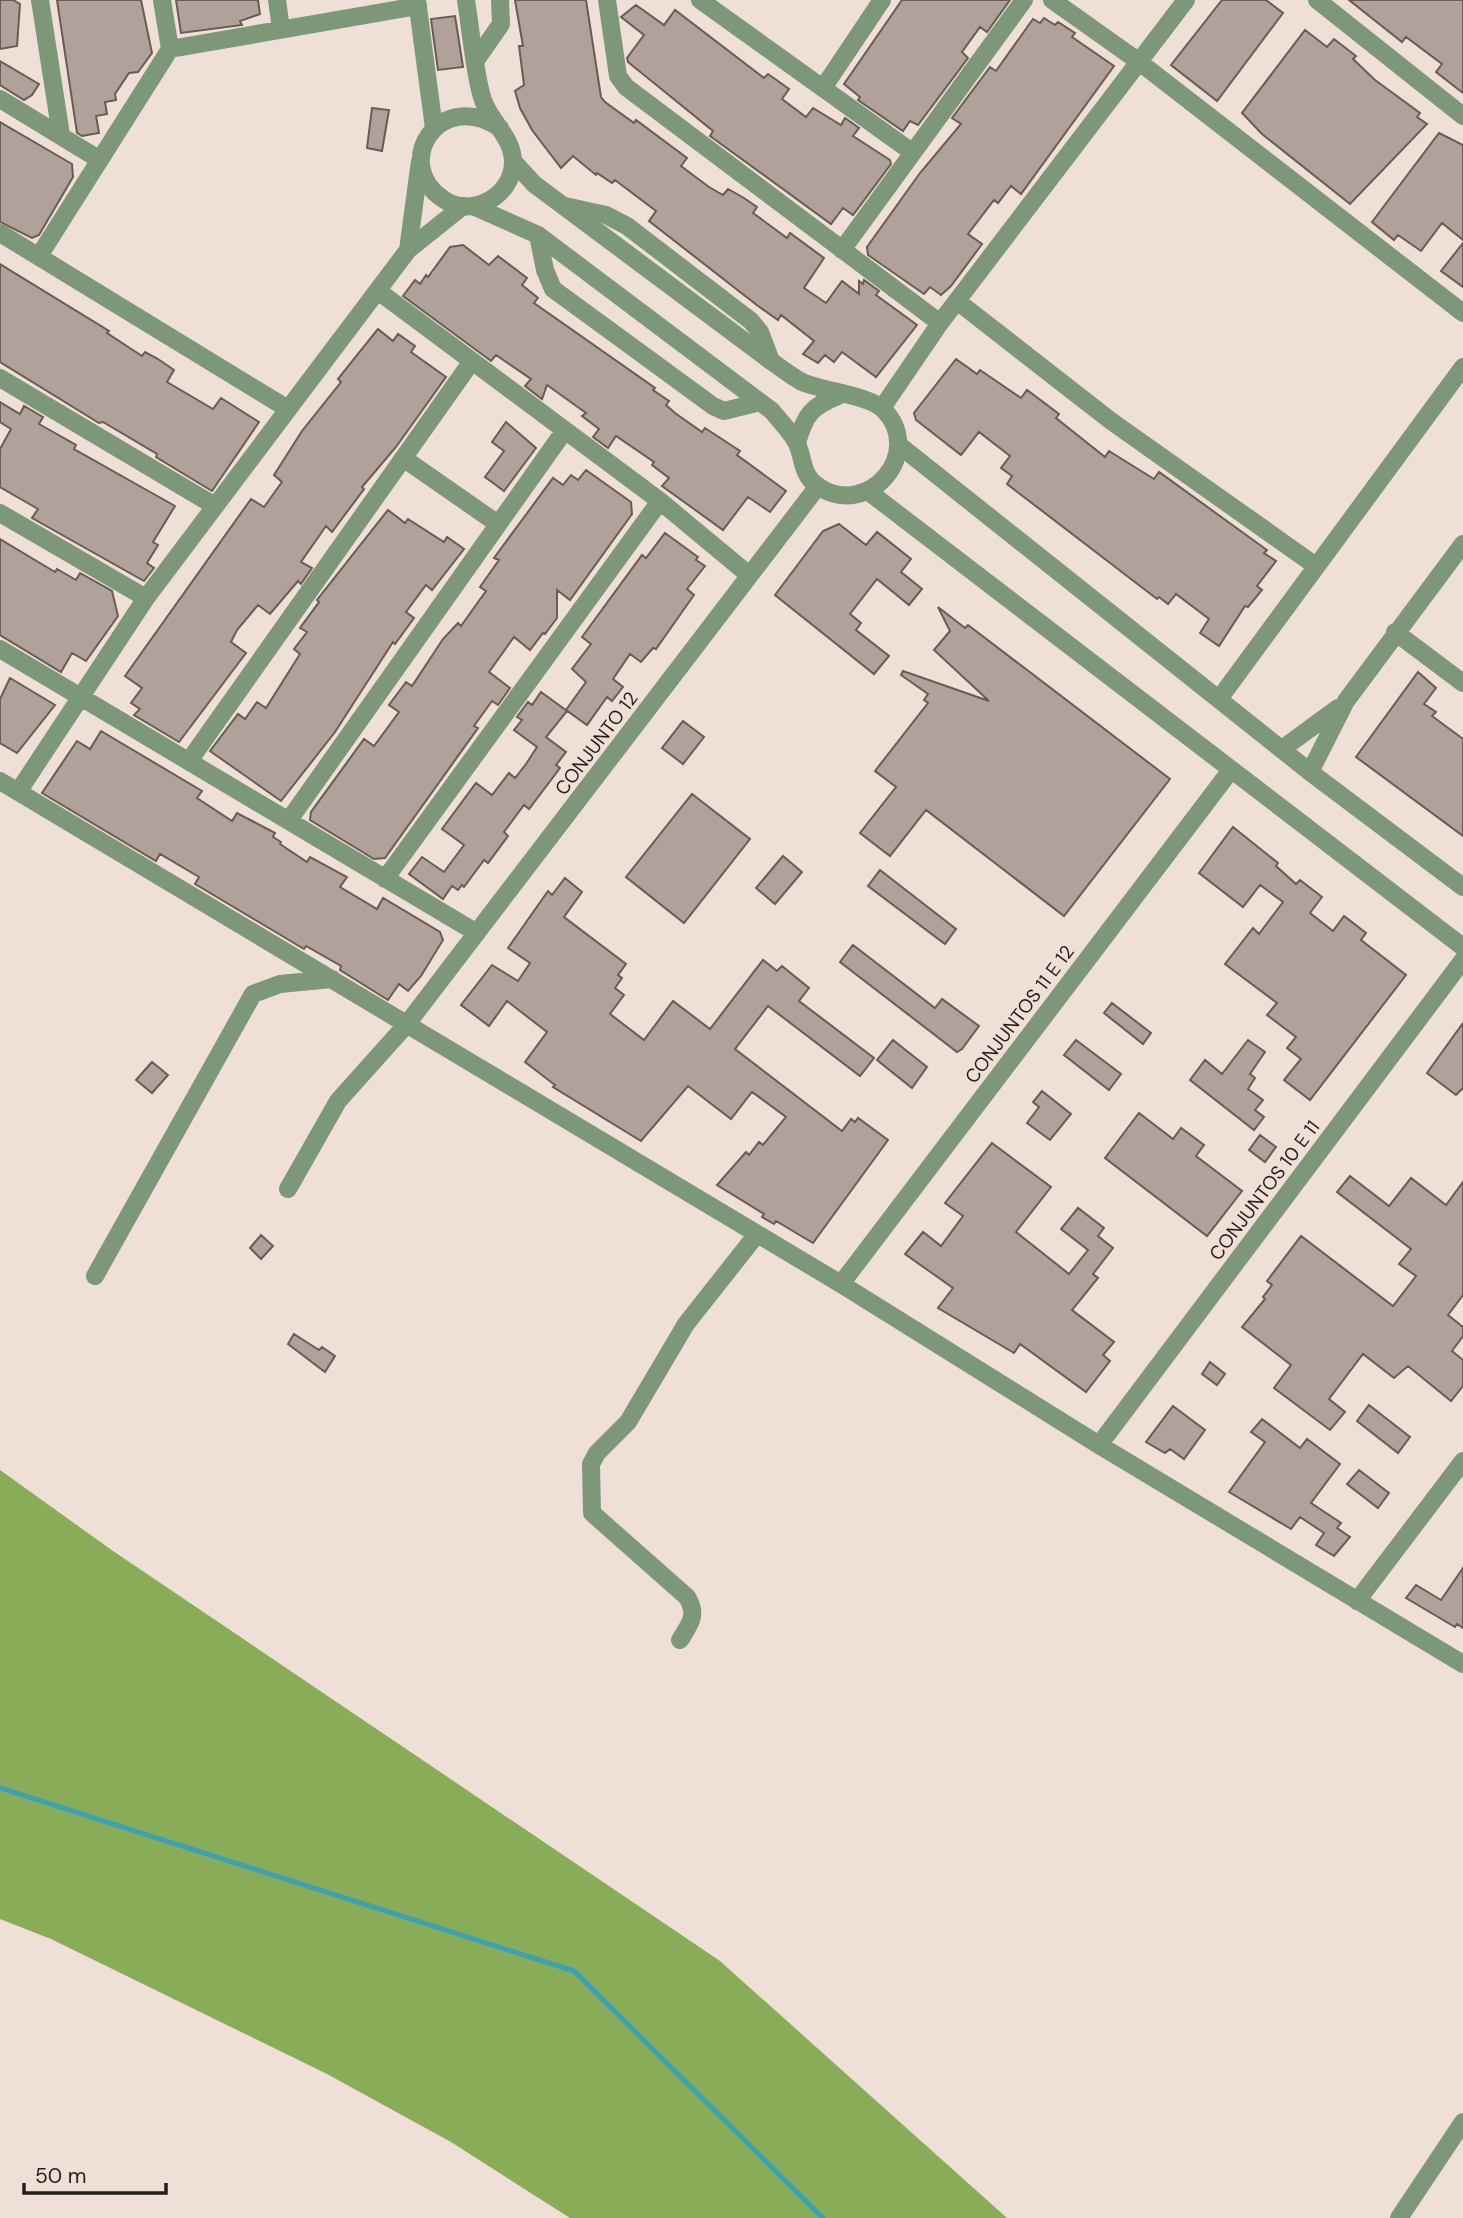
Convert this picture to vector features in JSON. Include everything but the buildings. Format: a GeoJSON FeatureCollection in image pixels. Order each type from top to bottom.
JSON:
{"type":"FeatureCollection","features":[{"type":"Feature","properties":{"kind":"street"},"geometry":{"type":"LineString","coordinates":[[40,0],[61,135]]}},
{"type":"Feature","properties":{"kind":"street"},"geometry":{"type":"LineString","coordinates":[[39,256],[170,49],[162,0]]}},
{"type":"Feature","properties":{"kind":"street"},"geometry":{"type":"LineString","coordinates":[[277,0],[281,29]]}},
{"type":"Feature","properties":{"kind":"street"},"geometry":{"type":"LineString","coordinates":[[18,792],[146,598],[408,250],[468,206],[497,195],[511,174],[513,161],[510,143],[484,104],[466,0]]}},
{"type":"Feature","properties":{"kind":"street"},"geometry":{"type":"LineString","coordinates":[[476,60],[501,23],[500,0]]}},
{"type":"Feature","properties":{"kind":"street"},"geometry":{"type":"LineString","coordinates":[[607,0],[621,82],[940,323]]}},
{"type":"Feature","properties":{"kind":"street"},"geometry":{"type":"LineString","coordinates":[[700,0],[912,152]]}},
{"type":"Feature","properties":{"kind":"street"},"geometry":{"type":"LineString","coordinates":[[823,88],[882,0]]}},
{"type":"Feature","properties":{"kind":"street"},"geometry":{"type":"LineString","coordinates":[[842,250],[1024,0]]}},
{"type":"Feature","properties":{"kind":"street"},"geometry":{"type":"LineString","coordinates":[[1052,0],[1138,61],[1463,313]]}},
{"type":"Feature","properties":{"kind":"street"},"geometry":{"type":"LineString","coordinates":[[882,408],[940,323],[1186,0]]}},
{"type":"Feature","properties":{"kind":"street"},"geometry":{"type":"LineString","coordinates":[[1317,0],[1463,116]]}},
{"type":"Feature","properties":{"kind":"street"},"geometry":{"type":"LineString","coordinates":[[170,49],[417,3],[434,128]]}},
{"type":"Feature","properties":{"kind":"street"},"geometry":{"type":"LineString","coordinates":[[0,99],[100,160]]}},
{"type":"Feature","properties":{"kind":"street"},"geometry":{"type":"LineString","coordinates":[[408,250],[420,161],[424,143],[434,128],[449,118],[467,114],[485,118],[499,128]]}},
{"type":"Feature","properties":{"kind":"street"},"geometry":{"type":"LineString","coordinates":[[420,161],[424,177],[433,192],[447,202],[468,206],[538,235],[772,411],[797,443],[802,467],[818,486],[843,496],[869,492],[890,472],[899,445],[894,425],[882,408],[870,400],[840,395],[801,381],[771,361],[534,184],[513,161]]}},
{"type":"Feature","properties":{"kind":"street"},"geometry":{"type":"LineString","coordinates":[[0,233],[288,409]]}},
{"type":"Feature","properties":{"kind":"street"},"geometry":{"type":"LineString","coordinates":[[538,235],[545,270],[553,289],[713,406],[724,411],[760,402]]}},
{"type":"Feature","properties":{"kind":"street"},"geometry":{"type":"LineString","coordinates":[[378,290],[660,501],[750,575]]}},
{"type":"Feature","properties":{"kind":"street"},"geometry":{"type":"LineString","coordinates":[[957,301],[1111,421],[1316,566]]}},
{"type":"Feature","properties":{"kind":"street"},"geometry":{"type":"LineString","coordinates":[[189,761],[472,361]]}},
{"type":"Feature","properties":{"kind":"street"},"geometry":{"type":"LineString","coordinates":[[1219,699],[1463,367]]}},
{"type":"Feature","properties":{"kind":"street"},"geometry":{"type":"LineString","coordinates":[[0,378],[215,506]]}},
{"type":"Feature","properties":{"kind":"street"},"geometry":{"type":"LineString","coordinates":[[797,443],[803,421],[811,412],[819,404],[840,395]]}},
{"type":"Feature","properties":{"kind":"street"},"geometry":{"type":"LineString","coordinates":[[289,820],[565,430]]}},
{"type":"Feature","properties":{"kind":"street"},"geometry":{"type":"LineString","coordinates":[[899,445],[1310,772],[1463,887]]}},
{"type":"Feature","properties":{"kind":"street"},"geometry":{"type":"LineString","coordinates":[[403,458],[498,524]]}},
{"type":"Feature","properties":{"kind":"street","name":"CONJUNTO 12"},"geometry":{"type":"LineString","coordinates":[[288,1189],[338,1101],[407,1024],[818,486]]}},
{"type":"Feature","properties":{"kind":"street"},"geometry":{"type":"LineString","coordinates":[[869,492],[1463,947]]}},
{"type":"Feature","properties":{"kind":"street"},"geometry":{"type":"LineString","coordinates":[[386,879],[660,501]]}},
{"type":"Feature","properties":{"kind":"street"},"geometry":{"type":"LineString","coordinates":[[0,513],[146,598]]}},
{"type":"Feature","properties":{"kind":"street"},"geometry":{"type":"LineString","coordinates":[[1310,772],[1346,701],[1463,544]]}},
{"type":"Feature","properties":{"kind":"street"},"geometry":{"type":"LineString","coordinates":[[1395,632],[1463,683]]}},
{"type":"Feature","properties":{"kind":"street"},"geometry":{"type":"LineString","coordinates":[[0,649],[477,933]]}},
{"type":"Feature","properties":{"kind":"street"},"geometry":{"type":"LineString","coordinates":[[1282,749],[1317,727],[1346,701]]}},
{"type":"Feature","properties":{"kind":"street","name":"CONJUNTOS 11 E 12"},"geometry":{"type":"LineString","coordinates":[[841,1284],[1231,770]]}},
{"type":"Feature","properties":{"kind":"street"},"geometry":{"type":"LineString","coordinates":[[0,781],[841,1284],[1099,1445],[1463,1664]]}},
{"type":"Feature","properties":{"kind":"street","name":"CONJUNTOS 10 E 11"},"geometry":{"type":"LineString","coordinates":[[1099,1445],[1463,960]]}},
{"type":"Feature","properties":{"kind":"street"},"geometry":{"type":"LineString","coordinates":[[95,1276],[253,994],[280,984],[332,979]]}},
{"type":"Feature","properties":{"kind":"street"},"geometry":{"type":"LineString","coordinates":[[680,1640],[694,1619],[693,1606],[687,1597],[592,1513],[591,1464],[597,1452],[628,1422],[686,1324],[757,1234]]}},
{"type":"Feature","properties":{"kind":"street"},"geometry":{"type":"LineString","coordinates":[[1357,1601],[1463,1461]]}},
{"type":"Feature","properties":{"kind":"street"},"geometry":{"type":"LineString","coordinates":[[1399,2218],[1463,2122]]}},
{"type":"Feature","properties":{"kind":"green space"},"geometry":{"type":"Polygon","coordinates":[[[0,1470],[113,1551],[720,1961],[1007,2218],[570,2218],[451,2142],[327,2074],[51,1939],[0,1919],[0,1470]]]}},
{"type":"Feature","properties":{"kind":"waterway"},"geometry":{"type":"LineString","coordinates":[[0,1788],[574,1971],[823,2218]]}}]}
